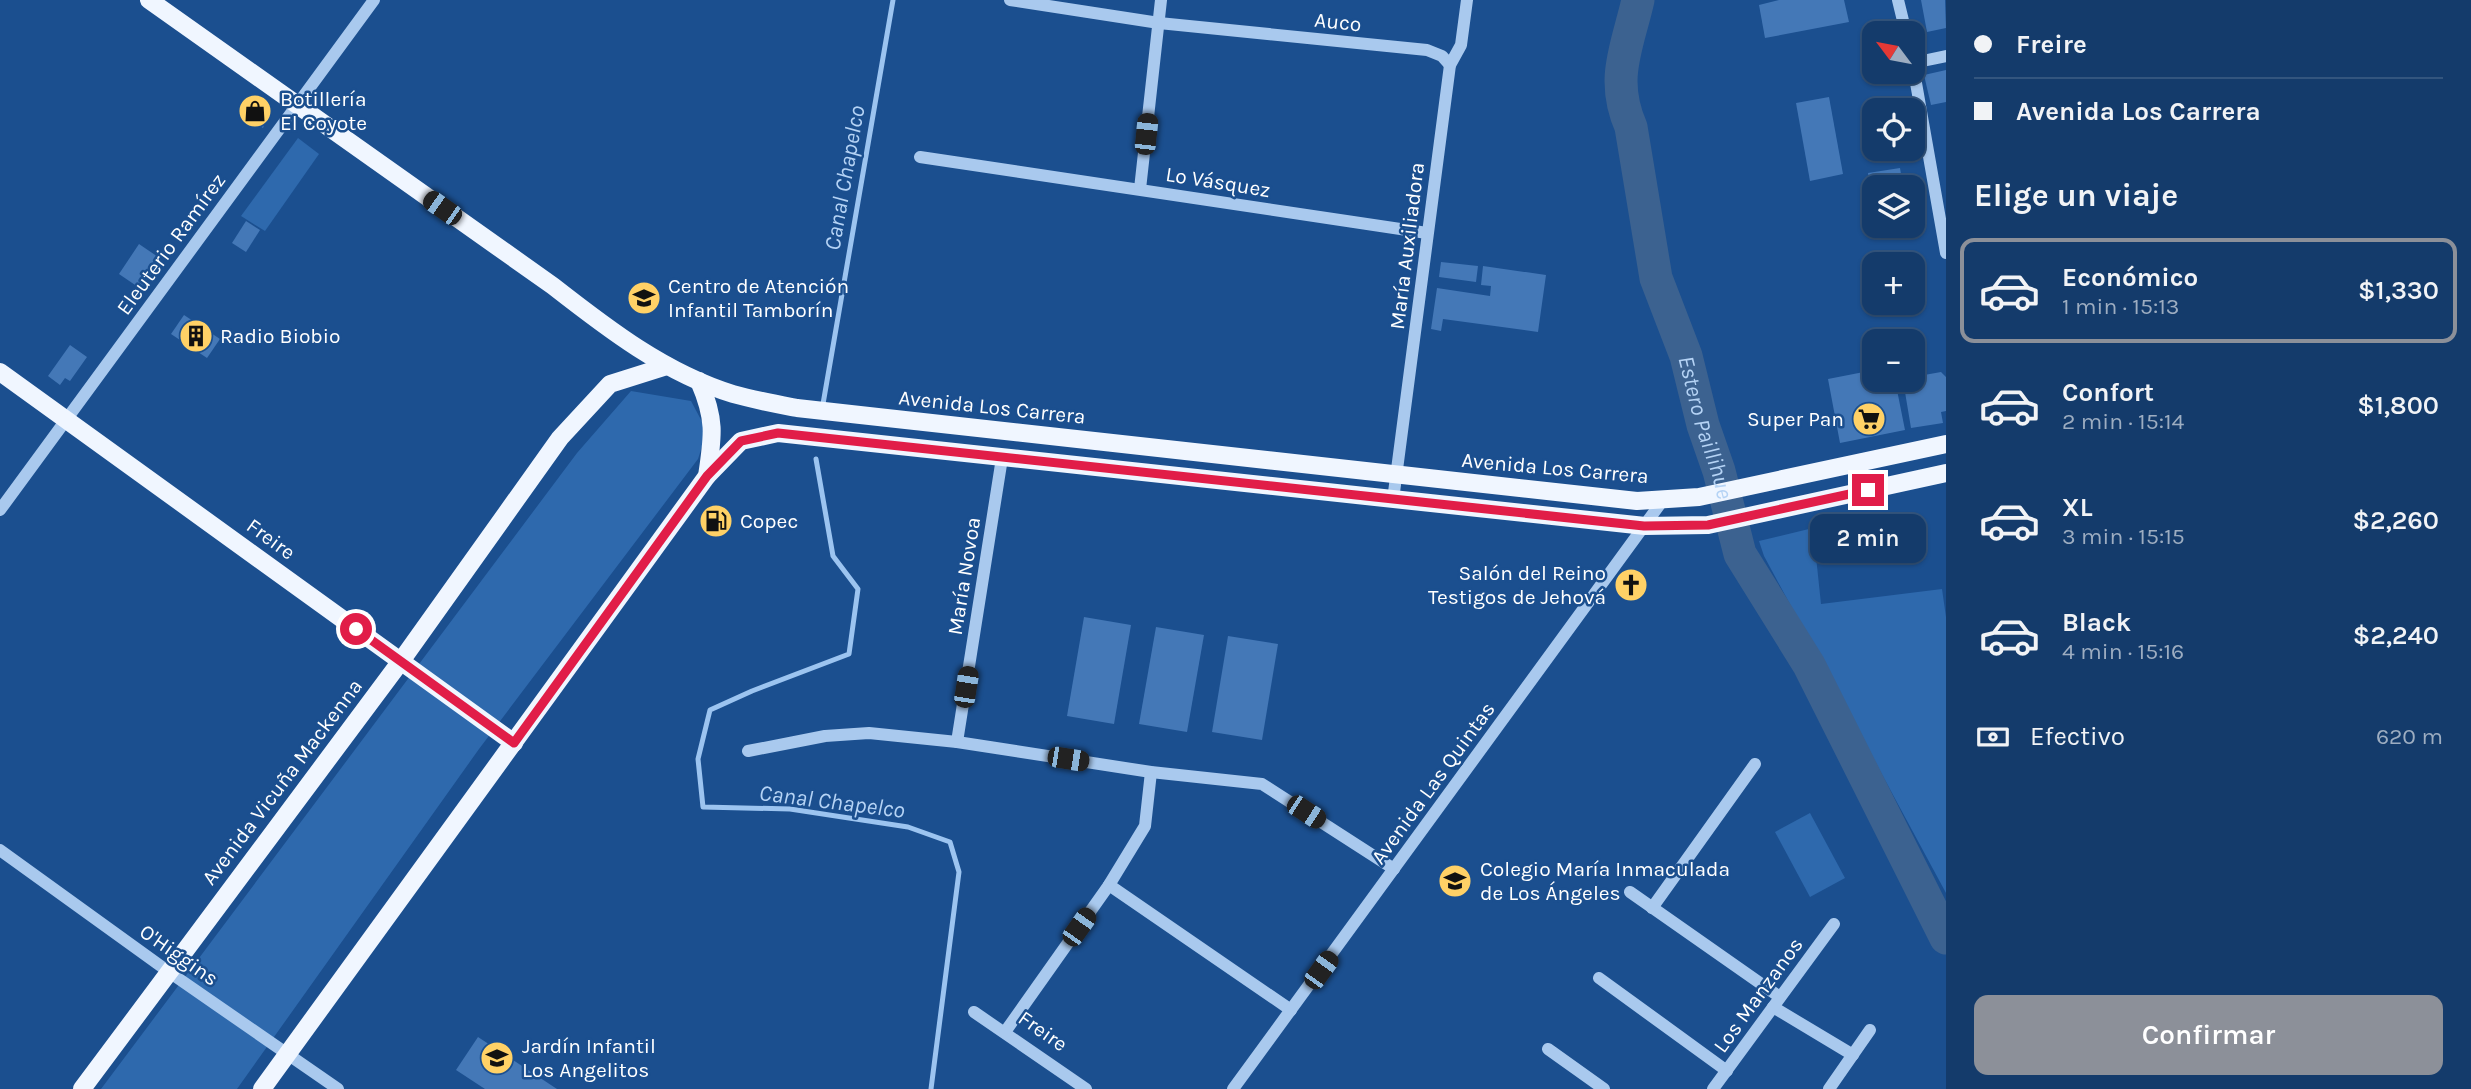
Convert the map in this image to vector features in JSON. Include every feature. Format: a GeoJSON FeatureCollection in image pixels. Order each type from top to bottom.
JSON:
{"type":"FeatureCollection","features":[{"type":"Feature","properties":{"kind":"main road","name":"Avenida Los Carrera"},"geometry":{"type":"LineString","coordinates":[[149,0],[553,286],[611,331],[667,366],[733,394],[797,408],[1637,501],[1699,497],[1946,444]]}},
{"type":"Feature","properties":{"kind":"main road","name":"Avenida Vicuña Mackenna"},"geometry":{"type":"LineString","coordinates":[[82,1089],[401,661],[561,438],[610,384],[667,366]]}},
{"type":"Feature","properties":{"kind":"main road","name":"Freire"},"geometry":{"type":"LineString","coordinates":[[0,372],[514,743]]}},
{"type":"Feature","properties":{"kind":"main road"},"geometry":{"type":"LineString","coordinates":[[699,381],[711,412],[713,429],[707,476]]}},
{"type":"Feature","properties":{"kind":"main road"},"geometry":{"type":"LineString","coordinates":[[262,1089],[707,476],[741,441],[778,433],[1644,526],[1708,525],[1946,473]]}},
{"type":"Feature","properties":{"kind":"street","name":"Eleuterio Ramírez"},"geometry":{"type":"LineString","coordinates":[[0,510],[374,0]]}},
{"type":"Feature","properties":{"kind":"street","name":"Auco"},"geometry":{"type":"LineString","coordinates":[[1010,0],[1159,23],[1427,50],[1442,56],[1450,65]]}},
{"type":"Feature","properties":{"kind":"street"},"geometry":{"type":"LineString","coordinates":[[1140,189],[1161,0]]}},
{"type":"Feature","properties":{"kind":"street","name":"María Auxiliadora"},"geometry":{"type":"LineString","coordinates":[[1393,500],[1450,65],[1461,45],[1467,0]]}},
{"type":"Feature","properties":{"kind":"street"},"geometry":{"type":"LineString","coordinates":[[1898,0],[1903,21]]}},
{"type":"Feature","properties":{"kind":"street"},"geometry":{"type":"LineString","coordinates":[[1925,61],[1946,56]]}},
{"type":"Feature","properties":{"kind":"street"},"geometry":{"type":"LineString","coordinates":[[1916,84],[1946,253]]}},
{"type":"Feature","properties":{"kind":"street","name":"Lo Vásquez"},"geometry":{"type":"LineString","coordinates":[[920,157],[1427,233]]}},
{"type":"Feature","properties":{"kind":"street","name":"María Novoa"},"geometry":{"type":"LineString","coordinates":[[957,742],[1002,458]]}},
{"type":"Feature","properties":{"kind":"street","name":"Avenida Las Quintas"},"geometry":{"type":"LineString","coordinates":[[1233,1089],[1663,500]]}},
{"type":"Feature","properties":{"kind":"street"},"geometry":{"type":"LineString","coordinates":[[747,751],[825,736],[869,733],[957,742],[1151,772],[1262,784],[1394,869]]}},
{"type":"Feature","properties":{"kind":"street"},"geometry":{"type":"LineString","coordinates":[[1653,908],[1755,764]]}},
{"type":"Feature","properties":{"kind":"street"},"geometry":{"type":"LineString","coordinates":[[1005,1032],[1109,885],[1145,825],[1151,772]]}},
{"type":"Feature","properties":{"kind":"street","name":"O'Higgins"},"geometry":{"type":"LineString","coordinates":[[0,850],[338,1089]]}},
{"type":"Feature","properties":{"kind":"street"},"geometry":{"type":"LineString","coordinates":[[1109,885],[1291,1010]]}},
{"type":"Feature","properties":{"kind":"street"},"geometry":{"type":"LineString","coordinates":[[1630,892],[1853,1055]]}},
{"type":"Feature","properties":{"kind":"street","name":"Los Manzanos"},"geometry":{"type":"LineString","coordinates":[[1713,1089],[1834,924]]}},
{"type":"Feature","properties":{"kind":"street"},"geometry":{"type":"LineString","coordinates":[[1599,978],[1727,1071]]}},
{"type":"Feature","properties":{"kind":"street","name":"Freire"},"geometry":{"type":"LineString","coordinates":[[974,1012],[1086,1089]]}},
{"type":"Feature","properties":{"kind":"street"},"geometry":{"type":"LineString","coordinates":[[1829,1089],[1870,1030]]}},
{"type":"Feature","properties":{"kind":"street"},"geometry":{"type":"LineString","coordinates":[[1548,1049],[1604,1089]]}},
{"type":"Feature","properties":{"kind":"shaded area"},"geometry":{"type":"Polygon","coordinates":[[[298,138],[319,154],[265,231],[241,216],[298,138]]]}},
{"type":"Feature","properties":{"kind":"shaded area"},"geometry":{"type":"Polygon","coordinates":[[[631,391],[691,401],[707,431],[698,459],[479,749],[237,1089],[101,1089],[577,453],[631,391]]]}},
{"type":"Feature","properties":{"kind":"shaded area"},"geometry":{"type":"Polygon","coordinates":[[[1813,528],[1821,604],[1942,589],[1946,617],[1946,893],[1764,556],[1759,541],[1813,528]]]}},
{"type":"Feature","properties":{"kind":"shaded area"},"geometry":{"type":"Polygon","coordinates":[[[1810,813],[1845,878],[1810,897],[1775,832],[1810,813]]]}},
{"type":"Feature","properties":{"kind":"building"},"geometry":{"type":"Polygon","coordinates":[[[1779,0],[1844,0],[1849,22],[1765,38],[1759,5],[1779,0]]]}},
{"type":"Feature","properties":{"kind":"building"},"geometry":{"type":"Polygon","coordinates":[[[1921,0],[1945,0],[1946,28],[1927,32],[1921,0]]]}},
{"type":"Feature","properties":{"kind":"building"},"geometry":{"type":"Polygon","coordinates":[[[1946,70],[1946,102],[1931,105],[1925,75],[1946,70]]]}},
{"type":"Feature","properties":{"kind":"building","name":"Botillería El Coyote"},"geometry":{"type":"Polygon","coordinates":[[[250,96],[270,109],[263,128],[240,113],[250,96]]]}},
{"type":"Feature","properties":{"kind":"building"},"geometry":{"type":"Polygon","coordinates":[[[1829,97],[1843,174],[1810,181],[1796,103],[1829,97]]]}},
{"type":"Feature","properties":{"kind":"building"},"geometry":{"type":"Polygon","coordinates":[[[1900,168],[1901,175],[1868,175],[1900,168]]]}},
{"type":"Feature","properties":{"kind":"building"},"geometry":{"type":"Polygon","coordinates":[[[246,221],[260,230],[246,252],[232,243],[246,221]]]}},
{"type":"Feature","properties":{"kind":"building"},"geometry":{"type":"Polygon","coordinates":[[[139,244],[161,259],[141,289],[119,274],[139,244]]]}},
{"type":"Feature","properties":{"kind":"building"},"geometry":{"type":"Polygon","coordinates":[[[1441,262],[1478,266],[1476,282],[1439,277],[1441,262]]]}},
{"type":"Feature","properties":{"kind":"building"},"geometry":{"type":"Polygon","coordinates":[[[1483,266],[1546,275],[1538,332],[1443,319],[1441,331],[1431,329],[1437,288],[1490,296],[1491,286],[1481,285],[1483,266]]]}},
{"type":"Feature","properties":{"kind":"building","name":"Radio Biobio"},"geometry":{"type":"Polygon","coordinates":[[[184,315],[220,339],[207,358],[171,334],[184,315]]]}},
{"type":"Feature","properties":{"kind":"building"},"geometry":{"type":"Polygon","coordinates":[[[70,345],[87,357],[70,381],[65,378],[60,385],[48,376],[70,345]]]}},
{"type":"Feature","properties":{"kind":"building"},"geometry":{"type":"Polygon","coordinates":[[[1862,372],[1862,392],[1897,392],[1905,430],[1840,443],[1828,379],[1862,372]]]}},
{"type":"Feature","properties":{"kind":"building"},"geometry":{"type":"Polygon","coordinates":[[[1941,372],[1946,377],[1946,411],[1941,412],[1943,423],[1911,428],[1905,392],[1925,392],[1925,375],[1941,372]]]}},
{"type":"Feature","properties":{"kind":"building"},"geometry":{"type":"Polygon","coordinates":[[[1084,617],[1131,625],[1114,724],[1067,716],[1084,617]]]}},
{"type":"Feature","properties":{"kind":"building"},"geometry":{"type":"Polygon","coordinates":[[[1156,627],[1204,635],[1187,732],[1139,724],[1156,627]]]}},
{"type":"Feature","properties":{"kind":"building"},"geometry":{"type":"Polygon","coordinates":[[[1228,636],[1278,644],[1262,740],[1212,732],[1228,636]]]}},
{"type":"Feature","properties":{"kind":"building"},"geometry":{"type":"Polygon","coordinates":[[[478,1037],[557,1089],[485,1089],[456,1070],[478,1037]]]}},
{"type":"Feature","properties":{"kind":"waterway","name":"Canal Chapelco"},"geometry":{"type":"LineString","coordinates":[[823,404],[893,0]]}},
{"type":"Feature","properties":{"kind":"waterway","name":"Estero Paillihue"},"geometry":{"type":"LineString","coordinates":[[1638,0],[1622,64],[1622,94],[1631,127],[1656,278],[1686,356],[1740,554],[1809,665],[1946,938]]}},
{"type":"Feature","properties":{"kind":"waterway","name":"Canal Chapelco"},"geometry":{"type":"LineString","coordinates":[[816,459],[833,556],[858,589],[849,654],[710,710],[698,759],[703,807],[790,809],[908,827],[950,842],[959,872],[931,1089]]}},
{"type":"Feature","properties":{"kind":"place","name":"Botillería El Coyote"},"geometry":{"type":"Point","coordinates":[255,111]}},
{"type":"Feature","properties":{"kind":"place","name":"Centro de Atención Infantil Tamborín"},"geometry":{"type":"Point","coordinates":[644,298]}},
{"type":"Feature","properties":{"kind":"place","name":"Radio Biobio"},"geometry":{"type":"Point","coordinates":[196,336]}},
{"type":"Feature","properties":{"kind":"place","name":"Super Pan"},"geometry":{"type":"Point","coordinates":[1869,419]}},
{"type":"Feature","properties":{"kind":"place","name":"Copec"},"geometry":{"type":"Point","coordinates":[716,521]}},
{"type":"Feature","properties":{"kind":"place","name":"Salón del Reino Testigos de Jehová"},"geometry":{"type":"Point","coordinates":[1631,585]}},
{"type":"Feature","properties":{"kind":"place","name":"Colegio María Inmaculada de Los Ángeles"},"geometry":{"type":"Point","coordinates":[1455,881]}},
{"type":"Feature","properties":{"kind":"place","name":"Jardín Infantil Los Angelitos"},"geometry":{"type":"Point","coordinates":[497,1058]}},
{"type":"Feature","properties":{"kind":"route"},"geometry":{"type":"LineString","coordinates":[[356,629],[514,743],[707,476],[741,441],[778,433],[1644,526],[1708,525],[1868,490]]}}]}
